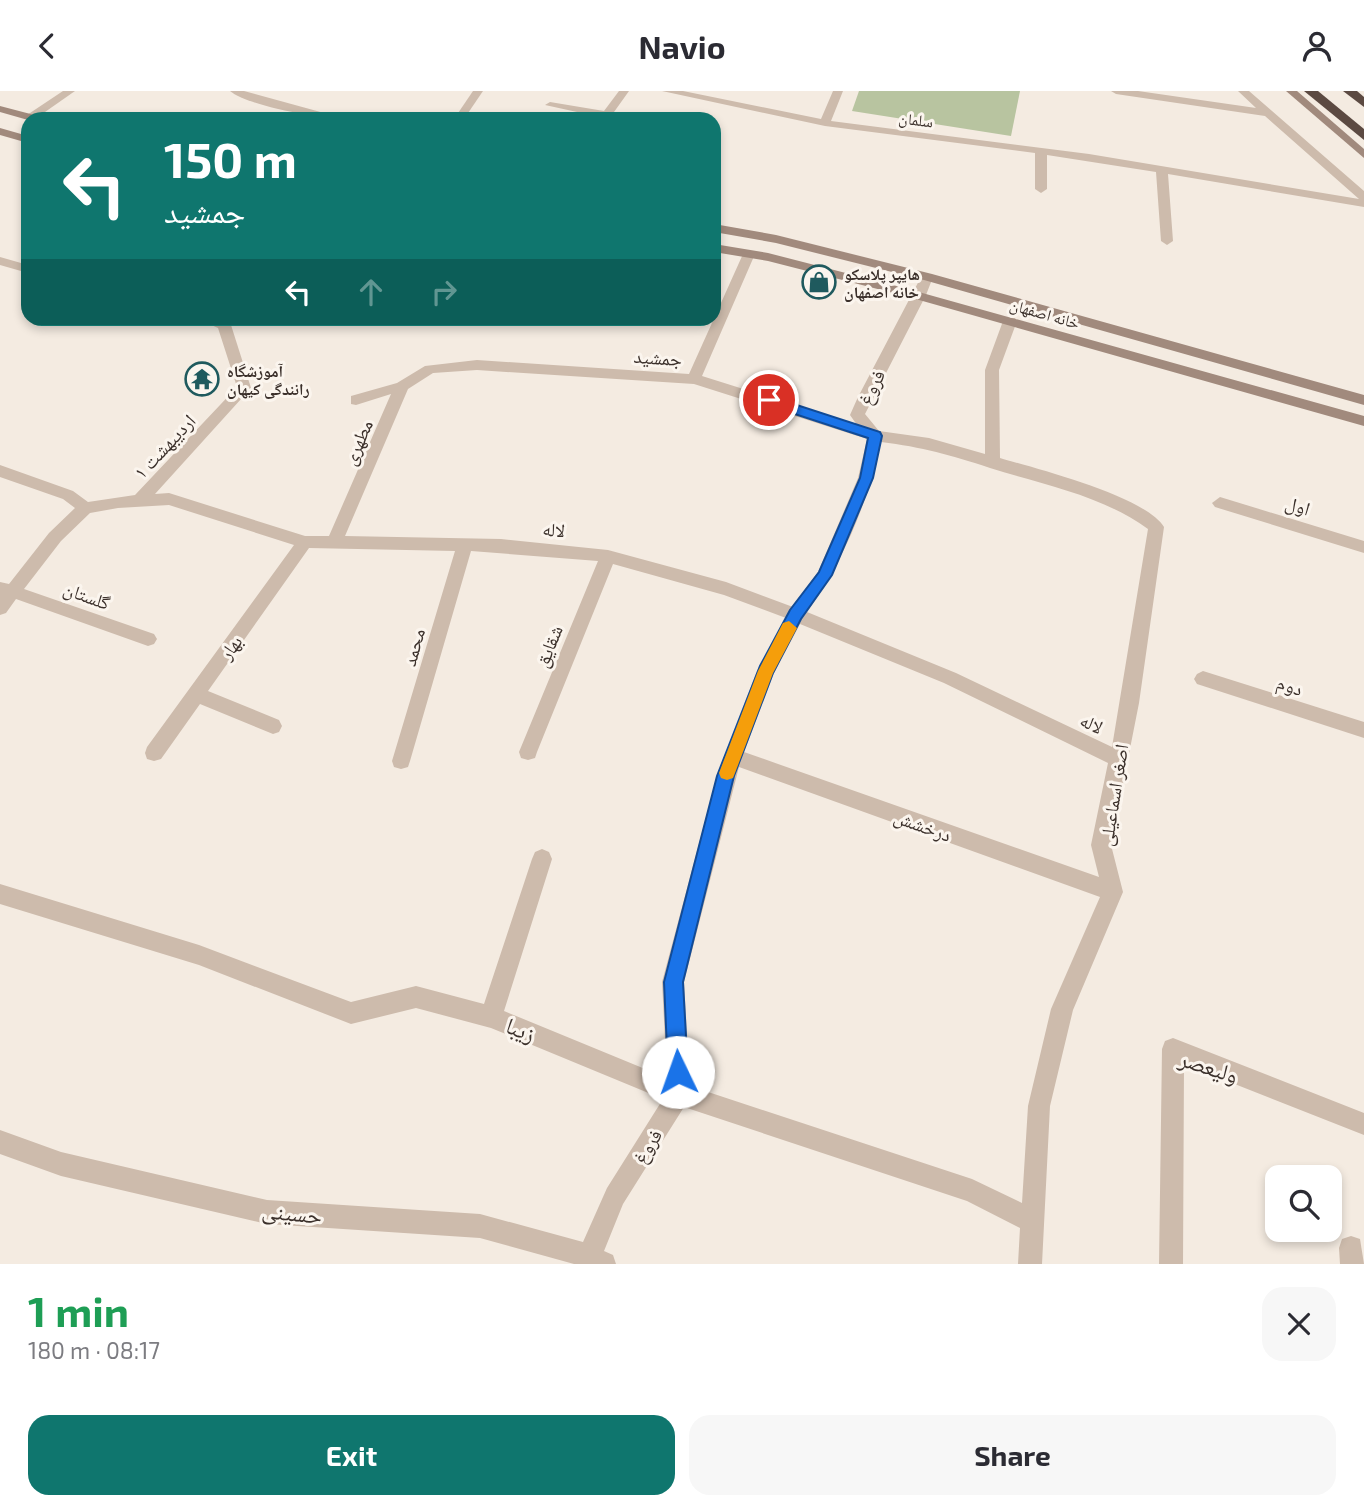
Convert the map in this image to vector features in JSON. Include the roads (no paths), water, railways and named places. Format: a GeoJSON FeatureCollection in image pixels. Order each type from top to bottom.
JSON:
{"type":"FeatureCollection","features":[{"type":"Feature","properties":{"kind":"highway"},"geometry":{"type":"LineString","coordinates":[[1310,91],[1364,136]]}},
{"type":"Feature","properties":{"kind":"highway"},"geometry":{"type":"LineString","coordinates":[[1349,91],[1364,103]]}},
{"type":"Feature","properties":{"kind":"main road"},"geometry":{"type":"LineString","coordinates":[[1291,91],[1364,155]]}},
{"type":"Feature","properties":{"kind":"main road"},"geometry":{"type":"LineString","coordinates":[[0,109],[21,114]]}},
{"type":"Feature","properties":{"kind":"main road"},"geometry":{"type":"LineString","coordinates":[[0,131],[21,138]]}},
{"type":"Feature","properties":{"kind":"main road","name":"خانه اصفهان"},"geometry":{"type":"LineString","coordinates":[[721,229],[776,239],[927,277],[1364,400]]}},
{"type":"Feature","properties":{"kind":"main road","name":"خانه اصفهان"},"geometry":{"type":"LineString","coordinates":[[721,249],[919,296],[1364,421]]}},
{"type":"Feature","properties":{"kind":"street"},"geometry":{"type":"LineString","coordinates":[[43,112],[70,91]]}},
{"type":"Feature","properties":{"kind":"street"},"geometry":{"type":"LineString","coordinates":[[235,91],[296,112]]}},
{"type":"Feature","properties":{"kind":"street"},"geometry":{"type":"LineString","coordinates":[[265,101],[278,91]]}},
{"type":"Feature","properties":{"kind":"street"},"geometry":{"type":"LineString","coordinates":[[464,112],[478,91]]}},
{"type":"Feature","properties":{"kind":"street"},"geometry":{"type":"LineString","coordinates":[[609,112],[624,91]]}},
{"type":"Feature","properties":{"kind":"street","name":"سلمان"},"geometry":{"type":"LineString","coordinates":[[667,91],[825,123],[1041,151],[1364,203]]}},
{"type":"Feature","properties":{"kind":"street"},"geometry":{"type":"LineString","coordinates":[[724,103],[731,91]]}},
{"type":"Feature","properties":{"kind":"street"},"geometry":{"type":"LineString","coordinates":[[825,123],[838,91]]}},
{"type":"Feature","properties":{"kind":"street"},"geometry":{"type":"LineString","coordinates":[[1116,91],[1266,113]]}},
{"type":"Feature","properties":{"kind":"street"},"geometry":{"type":"LineString","coordinates":[[1243,91],[1364,197]]}},
{"type":"Feature","properties":{"kind":"street"},"geometry":{"type":"LineString","coordinates":[[550,105],[583,112]]}},
{"type":"Feature","properties":{"kind":"street"},"geometry":{"type":"LineString","coordinates":[[1041,151],[1041,189]]}},
{"type":"Feature","properties":{"kind":"street"},"geometry":{"type":"LineString","coordinates":[[1162,170],[1167,241]]}},
{"type":"Feature","properties":{"kind":"street"},"geometry":{"type":"LineString","coordinates":[[721,318],[749,254]]}},
{"type":"Feature","properties":{"kind":"street"},"geometry":{"type":"LineString","coordinates":[[2,264],[21,268]]}},
{"type":"Feature","properties":{"kind":"street"},"geometry":{"type":"LineString","coordinates":[[919,296],[927,277]]}},
{"type":"Feature","properties":{"kind":"street","name":"فروغ"},"geometry":{"type":"LineString","coordinates":[[597,1260],[615,1196],[679,1094],[673,982],[733,757],[766,671],[796,615],[825,575],[866,478],[875,436],[857,415],[866,392],[919,296]]}},
{"type":"Feature","properties":{"kind":"street"},"geometry":{"type":"LineString","coordinates":[[993,463],[992,370],[1010,321]]}},
{"type":"Feature","properties":{"kind":"street","name":"اردیبهشت ۱"},"geometry":{"type":"LineString","coordinates":[[139,501],[244,389],[224,326]]}},
{"type":"Feature","properties":{"kind":"street"},"geometry":{"type":"LineString","coordinates":[[694,379],[717,326]]}},
{"type":"Feature","properties":{"kind":"street","name":"جمشید"},"geometry":{"type":"LineString","coordinates":[[402,386],[430,369],[501,366],[694,379],[875,436]]}},
{"type":"Feature","properties":{"kind":"street"},"geometry":{"type":"LineString","coordinates":[[356,400],[402,386]]}},
{"type":"Feature","properties":{"kind":"street","name":"مطهری"},"geometry":{"type":"LineString","coordinates":[[334,543],[402,386]]}},
{"type":"Feature","properties":{"kind":"street","name":"اصغر اسماعیلی"},"geometry":{"type":"LineString","coordinates":[[875,436],[929,443],[1066,483],[1131,509],[1156,527],[1130,703],[1101,845],[1113,892]]}},
{"type":"Feature","properties":{"kind":"street"},"geometry":{"type":"LineString","coordinates":[[0,471],[68,495],[85,508],[6,589],[0,608]]}},
{"type":"Feature","properties":{"kind":"street","name":"لاله"},"geometry":{"type":"LineString","coordinates":[[85,508],[169,499],[305,542],[501,545],[607,556],[726,589],[796,615],[950,678],[1118,759]]}},
{"type":"Feature","properties":{"kind":"street","name":"اول"},"geometry":{"type":"LineString","coordinates":[[1220,503],[1364,547]]}},
{"type":"Feature","properties":{"kind":"street","name":"بهار"},"geometry":{"type":"LineString","coordinates":[[154,753],[305,542]]}},
{"type":"Feature","properties":{"kind":"street","name":"محمد"},"geometry":{"type":"LineString","coordinates":[[401,761],[465,544]]}},
{"type":"Feature","properties":{"kind":"street","name":"شقایق"},"geometry":{"type":"LineString","coordinates":[[528,751],[607,556]]}},
{"type":"Feature","properties":{"kind":"street","name":"گلستان"},"geometry":{"type":"LineString","coordinates":[[6,589],[148,639]]}},
{"type":"Feature","properties":{"kind":"street","name":"دوم"},"geometry":{"type":"LineString","coordinates":[[1203,679],[1364,730]]}},
{"type":"Feature","properties":{"kind":"street"},"geometry":{"type":"LineString","coordinates":[[196,694],[273,726]]}},
{"type":"Feature","properties":{"kind":"street","name":"درخشش"},"geometry":{"type":"LineString","coordinates":[[733,757],[1113,892]]}},
{"type":"Feature","properties":{"kind":"street"},"geometry":{"type":"LineString","coordinates":[[491,1017],[542,859]]}},
{"type":"Feature","properties":{"kind":"street"},"geometry":{"type":"LineString","coordinates":[[1030,1264],[1039,1106],[1062,1009],[1113,892]]}},
{"type":"Feature","properties":{"kind":"street","name":"زیبا"},"geometry":{"type":"LineString","coordinates":[[0,894],[199,955],[351,1013],[416,997],[491,1017],[679,1094],[972,1191],[1032,1222]]}},
{"type":"Feature","properties":{"kind":"street","name":"ولیعصر"},"geometry":{"type":"LineString","coordinates":[[1171,1264],[1172,1049],[1364,1124]]}},
{"type":"Feature","properties":{"kind":"street","name":"حسینی"},"geometry":{"type":"LineString","coordinates":[[0,1142],[61,1164],[267,1212],[480,1226],[597,1260]]}},
{"type":"Feature","properties":{"kind":"place","name":"هایپر پلاسکو خانه اصفهان"},"geometry":{"type":"Point","coordinates":[819,282]}},
{"type":"Feature","properties":{"kind":"place","name":"آموزشگاه رانندگی کیهان"},"geometry":{"type":"Point","coordinates":[202,379]}}]}
